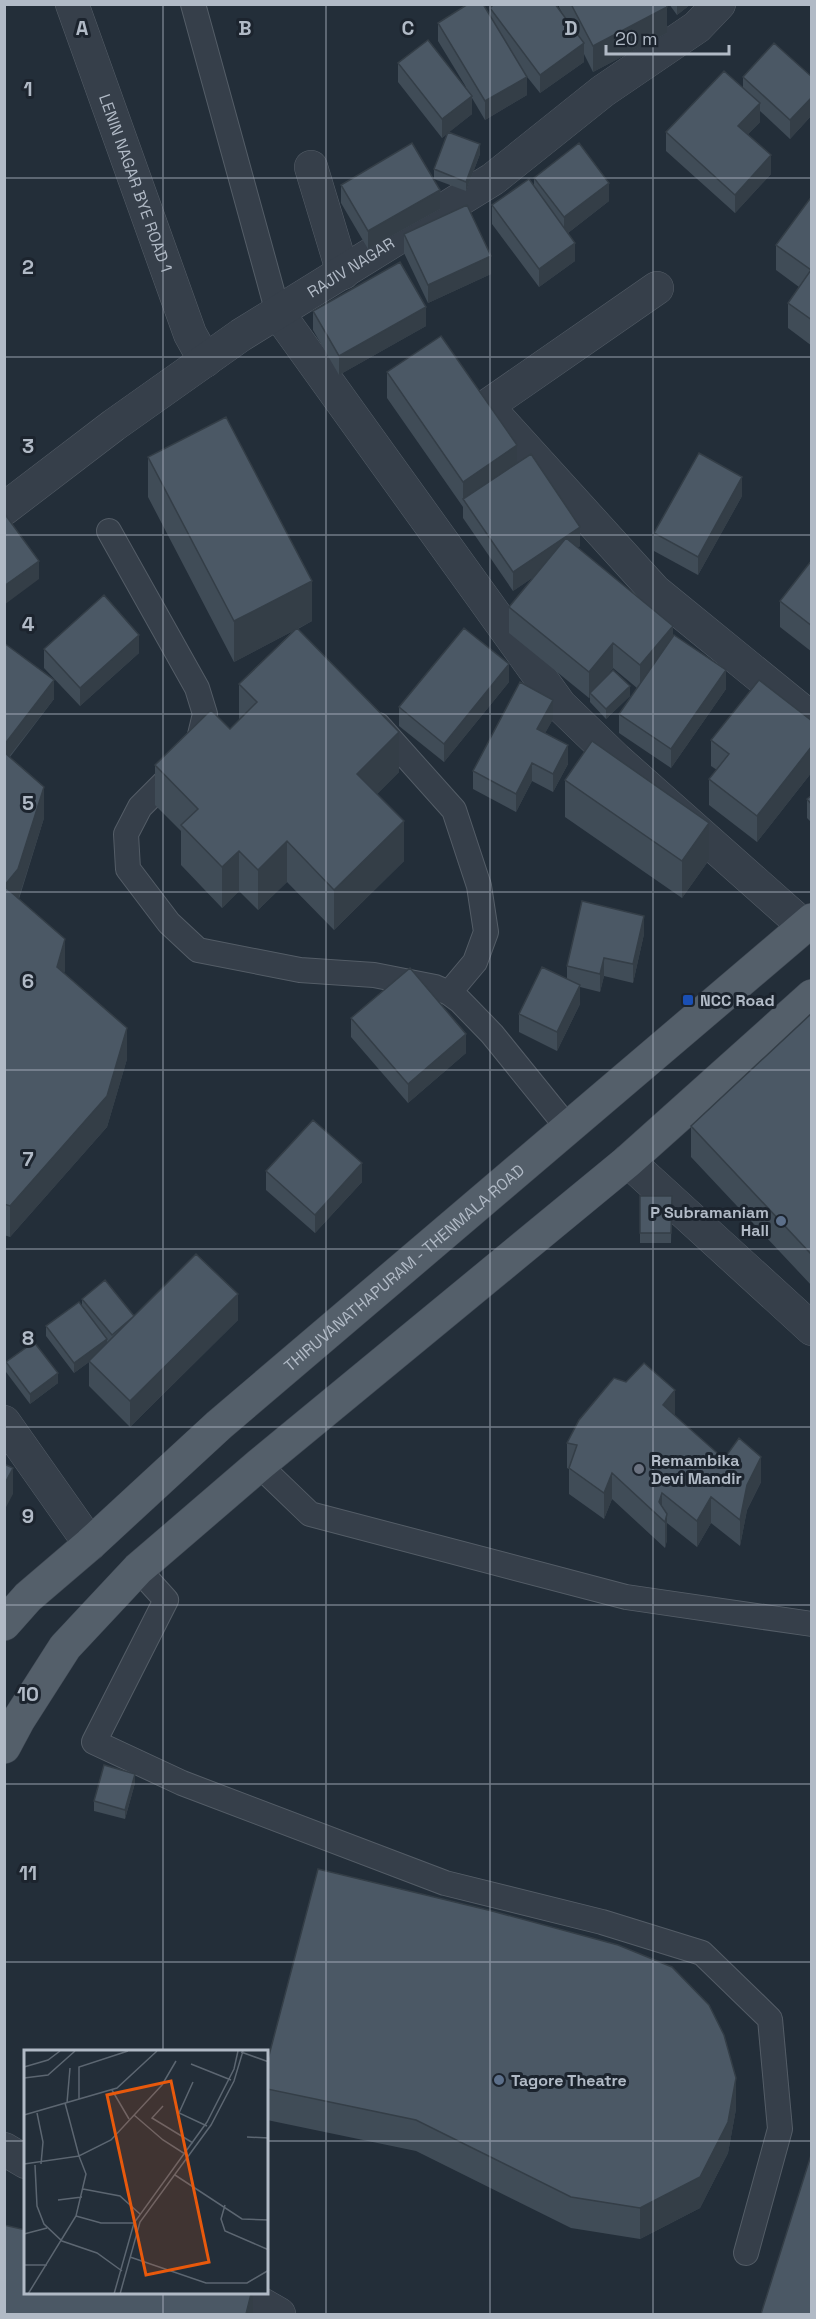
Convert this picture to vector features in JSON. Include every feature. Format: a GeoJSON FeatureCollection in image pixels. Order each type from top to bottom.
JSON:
{"type":"FeatureCollection","features":[{"type":"Feature","properties":{"kind":"main road","name":"THIRUVANATHAPURAM - THENMALA ROAD"},"geometry":{"type":"LineString","coordinates":[[4,1624],[28,1597],[90,1544],[219,1425],[808,923]]}},
{"type":"Feature","properties":{"kind":"main road"},"geometry":{"type":"LineString","coordinates":[[4,1747],[65,1647],[138,1569],[259,1465],[628,1161],[812,996]]}},
{"type":"Feature","properties":{"kind":"street","name":"LENIN NAGAR BYE ROAD 1"},"geometry":{"type":"LineString","coordinates":[[72,4],[190,334],[205,361]]}},
{"type":"Feature","properties":{"kind":"street","name":"RAJIV NAGAR"},"geometry":{"type":"LineString","coordinates":[[4,509],[114,425],[241,335],[493,179],[603,91],[697,27],[719,4]]}},
{"type":"Feature","properties":{"kind":"street"},"geometry":{"type":"LineString","coordinates":[[311,168],[343,273]]}},
{"type":"Feature","properties":{"kind":"street"},"geometry":{"type":"LineString","coordinates":[[657,288],[487,406],[655,591],[812,719]]}},
{"type":"Feature","properties":{"kind":"street"},"geometry":{"type":"LineString","coordinates":[[278,313],[560,705],[616,759],[808,923]]}},
{"type":"Feature","properties":{"kind":"street"},"geometry":{"type":"LineString","coordinates":[[628,1161],[812,1329]]}},
{"type":"Feature","properties":{"kind":"street"},"geometry":{"type":"LineString","coordinates":[[4,1422],[90,1544]]}},
{"type":"Feature","properties":{"kind":"street"},"geometry":{"type":"LineString","coordinates":[[4,2149],[24,2161]]}},
{"type":"Feature","properties":{"kind":"street"},"geometry":{"type":"LineString","coordinates":[[246,2295],[279,2314]]}},
{"type":"Feature","properties":{"kind":"lane"},"geometry":{"type":"LineString","coordinates":[[193,4],[278,313]]}},
{"type":"Feature","properties":{"kind":"lane"},"geometry":{"type":"LineString","coordinates":[[109,531],[197,688],[205,714],[199,740],[175,772],[140,807],[126,834],[128,869],[169,923],[198,950],[300,970],[375,975],[435,987],[449,993],[460,1000],[492,1034],[568,1128]]}},
{"type":"Feature","properties":{"kind":"lane"},"geometry":{"type":"LineString","coordinates":[[360,704],[454,810],[479,886],[486,932],[475,962],[449,993]]}},
{"type":"Feature","properties":{"kind":"lane"},"geometry":{"type":"LineString","coordinates":[[259,1465],[310,1514],[626,1597],[812,1624]]}},
{"type":"Feature","properties":{"kind":"lane"},"geometry":{"type":"LineString","coordinates":[[138,1569],[166,1600],[94,1742],[182,1783],[445,1883],[602,1922],[702,1953],[770,2019],[780,2129],[746,2253]]}},
{"type":"Feature","properties":{"kind":"building"},"geometry":{"type":"Polygon","coordinates":[[[468,4],[483,4],[527,77],[485,101],[438,23],[468,4]]]}},
{"type":"Feature","properties":{"kind":"building"},"geometry":{"type":"Polygon","coordinates":[[[494,4],[555,4],[584,43],[540,75],[490,8],[494,4]]]}},
{"type":"Feature","properties":{"kind":"building"},"geometry":{"type":"Polygon","coordinates":[[[571,4],[666,4],[667,7],[593,46],[571,4]]]}},
{"type":"Feature","properties":{"kind":"building"},"geometry":{"type":"Polygon","coordinates":[[[428,40],[472,96],[442,119],[398,63],[428,40]]]}},
{"type":"Feature","properties":{"kind":"building"},"geometry":{"type":"Polygon","coordinates":[[[774,43],[812,77],[812,97],[790,120],[743,77],[774,43]]]}},
{"type":"Feature","properties":{"kind":"building"},"geometry":{"type":"Polygon","coordinates":[[[724,71],[760,103],[738,126],[771,155],[735,195],[666,132],[724,71]]]}},
{"type":"Feature","properties":{"kind":"building"},"geometry":{"type":"Polygon","coordinates":[[[448,132],[480,144],[466,182],[434,169],[448,132]]]}},
{"type":"Feature","properties":{"kind":"building"},"geometry":{"type":"Polygon","coordinates":[[[412,143],[440,190],[368,231],[341,185],[412,143]]]}},
{"type":"Feature","properties":{"kind":"building"},"geometry":{"type":"Polygon","coordinates":[[[579,143],[609,183],[564,217],[534,178],[579,143]]]}},
{"type":"Feature","properties":{"kind":"building"},"geometry":{"type":"Polygon","coordinates":[[[529,179],[575,243],[539,269],[492,205],[529,179]]]}},
{"type":"Feature","properties":{"kind":"building"},"geometry":{"type":"Polygon","coordinates":[[[812,196],[812,320],[788,303],[811,270],[776,245],[812,196]]]}},
{"type":"Feature","properties":{"kind":"building"},"geometry":{"type":"Polygon","coordinates":[[[467,205],[491,256],[428,285],[404,234],[467,205]]]}},
{"type":"Feature","properties":{"kind":"building"},"geometry":{"type":"Polygon","coordinates":[[[400,262],[426,307],[339,356],[313,311],[400,262]]]}},
{"type":"Feature","properties":{"kind":"building"},"geometry":{"type":"Polygon","coordinates":[[[441,336],[517,445],[463,482],[387,372],[441,336]]]}},
{"type":"Feature","properties":{"kind":"building"},"geometry":{"type":"Polygon","coordinates":[[[226,417],[312,581],[234,621],[148,457],[226,417]]]}},
{"type":"Feature","properties":{"kind":"building"},"geometry":{"type":"Polygon","coordinates":[[[699,453],[742,477],[698,557],[654,533],[699,453]]]}},
{"type":"Feature","properties":{"kind":"building"},"geometry":{"type":"Polygon","coordinates":[[[531,454],[580,527],[513,572],[463,499],[531,454]]]}},
{"type":"Feature","properties":{"kind":"building"},"geometry":{"type":"Polygon","coordinates":[[[4,513],[39,561],[4,586],[4,513]]]}},
{"type":"Feature","properties":{"kind":"building"},"geometry":{"type":"Polygon","coordinates":[[[566,538],[673,626],[640,665],[613,643],[589,672],[509,607],[566,538]]]}},
{"type":"Feature","properties":{"kind":"building"},"geometry":{"type":"Polygon","coordinates":[[[812,560],[812,626],[780,601],[812,560]]]}},
{"type":"Feature","properties":{"kind":"building"},"geometry":{"type":"Polygon","coordinates":[[[104,595],[139,635],[80,688],[44,649],[104,595]]]}},
{"type":"Feature","properties":{"kind":"building"},"geometry":{"type":"Polygon","coordinates":[[[297,628],[399,732],[357,774],[404,821],[334,890],[287,841],[258,870],[239,851],[222,867],[181,825],[198,809],[155,765],[211,710],[230,729],[257,702],[239,684],[297,628]]]}},
{"type":"Feature","properties":{"kind":"building"},"geometry":{"type":"Polygon","coordinates":[[[464,628],[509,664],[444,744],[399,707],[464,628]]]}},
{"type":"Feature","properties":{"kind":"building"},"geometry":{"type":"Polygon","coordinates":[[[674,635],[726,670],[671,749],[619,714],[674,635]]]}},
{"type":"Feature","properties":{"kind":"building"},"geometry":{"type":"Polygon","coordinates":[[[4,643],[54,680],[4,745],[4,643]]]}},
{"type":"Feature","properties":{"kind":"building"},"geometry":{"type":"Polygon","coordinates":[[[613,670],[630,686],[606,709],[590,693],[613,670]]]}},
{"type":"Feature","properties":{"kind":"building"},"geometry":{"type":"Polygon","coordinates":[[[759,680],[812,721],[812,746],[757,816],[709,779],[729,754],[711,740],[759,680]]]}},
{"type":"Feature","properties":{"kind":"building"},"geometry":{"type":"Polygon","coordinates":[[[520,682],[553,700],[537,729],[568,745],[553,774],[532,763],[516,794],[473,771],[520,682]]]}},
{"type":"Feature","properties":{"kind":"building"},"geometry":{"type":"Polygon","coordinates":[[[592,741],[709,823],[682,861],[565,780],[592,741]]]}},
{"type":"Feature","properties":{"kind":"building"},"geometry":{"type":"Polygon","coordinates":[[[5,753],[44,787],[18,869],[4,886],[5,753]]]}},
{"type":"Feature","properties":{"kind":"building"},"geometry":{"type":"Polygon","coordinates":[[[812,795],[812,805],[807,799],[812,795]]]}},
{"type":"Feature","properties":{"kind":"building"},"geometry":{"type":"Polygon","coordinates":[[[4,886],[65,939],[57,967],[127,1028],[107,1096],[10,1206],[4,1204],[4,886]]]}},
{"type":"Feature","properties":{"kind":"building"},"geometry":{"type":"Polygon","coordinates":[[[582,901],[644,916],[633,964],[604,958],[600,974],[567,966],[582,901]]]}},
{"type":"Feature","properties":{"kind":"building"},"geometry":{"type":"Polygon","coordinates":[[[542,967],[580,985],[557,1032],[519,1014],[542,967]]]}},
{"type":"Feature","properties":{"kind":"building"},"geometry":{"type":"Polygon","coordinates":[[[410,968],[466,1034],[408,1084],[351,1018],[410,968]]]}},
{"type":"Feature","properties":{"kind":"building","name":"P Subramaniam Hall"},"geometry":{"type":"Polygon","coordinates":[[[812,1013],[812,1255],[691,1126],[812,1013]]]}},
{"type":"Feature","properties":{"kind":"building"},"geometry":{"type":"Polygon","coordinates":[[[313,1120],[362,1163],[315,1215],[266,1171],[313,1120]]]}},
{"type":"Feature","properties":{"kind":"building"},"geometry":{"type":"Polygon","coordinates":[[[640,1196],[672,1196],[671,1233],[640,1233],[640,1196]]]}},
{"type":"Feature","properties":{"kind":"building"},"geometry":{"type":"Polygon","coordinates":[[[196,1254],[238,1294],[130,1401],[89,1361],[196,1254]]]}},
{"type":"Feature","properties":{"kind":"building"},"geometry":{"type":"Polygon","coordinates":[[[105,1280],[134,1316],[112,1335],[82,1299],[105,1280]]]}},
{"type":"Feature","properties":{"kind":"building"},"geometry":{"type":"Polygon","coordinates":[[[79,1302],[107,1339],[74,1363],[46,1326],[79,1302]]]}},
{"type":"Feature","properties":{"kind":"building"},"geometry":{"type":"Polygon","coordinates":[[[34,1342],[58,1373],[30,1394],[6,1362],[34,1342]]]}},
{"type":"Feature","properties":{"kind":"building","name":"Remambika Devi Mandir"},"geometry":{"type":"Polygon","coordinates":[[[644,1363],[675,1390],[663,1405],[724,1459],[739,1438],[761,1457],[747,1485],[740,1520],[711,1497],[697,1521],[662,1493],[659,1502],[667,1514],[665,1522],[612,1473],[604,1493],[569,1468],[577,1445],[567,1443],[579,1420],[614,1378],[626,1382],[644,1363]]]}},
{"type":"Feature","properties":{"kind":"building"},"geometry":{"type":"Polygon","coordinates":[[[4,1464],[13,1468],[4,1485],[4,1464]]]}},
{"type":"Feature","properties":{"kind":"building"},"geometry":{"type":"Polygon","coordinates":[[[104,1765],[135,1774],[125,1810],[94,1801],[104,1765]]]}},
{"type":"Feature","properties":{"kind":"building","name":"Tagore Theatre"},"geometry":{"type":"Polygon","coordinates":[[[318,1869],[492,1911],[618,1945],[672,1967],[709,2005],[724,2035],[736,2078],[728,2122],[700,2177],[640,2208],[571,2197],[416,2120],[268,2089],[268,2059],[318,1869]]]}},
{"type":"Feature","properties":{"kind":"building"},"geometry":{"type":"Polygon","coordinates":[[[812,2152],[812,2314],[761,2314],[812,2152]]]}},
{"type":"Feature","properties":{"kind":"building"},"geometry":{"type":"Polygon","coordinates":[[[4,2225],[24,2230],[24,2295],[251,2295],[246,2314],[4,2314],[4,2225]]]}},
{"type":"Feature","properties":{"kind":"place","name":"NCC Road"},"geometry":{"type":"Point","coordinates":[688,1000]}},
{"type":"Feature","properties":{"kind":"place","name":"P Subramaniam Hall"},"geometry":{"type":"Point","coordinates":[781,1221]}},
{"type":"Feature","properties":{"kind":"place","name":"Remambika Devi Mandir"},"geometry":{"type":"Point","coordinates":[639,1469]}},
{"type":"Feature","properties":{"kind":"place","name":"Tagore Theatre"},"geometry":{"type":"Point","coordinates":[499,2080]}}]}
